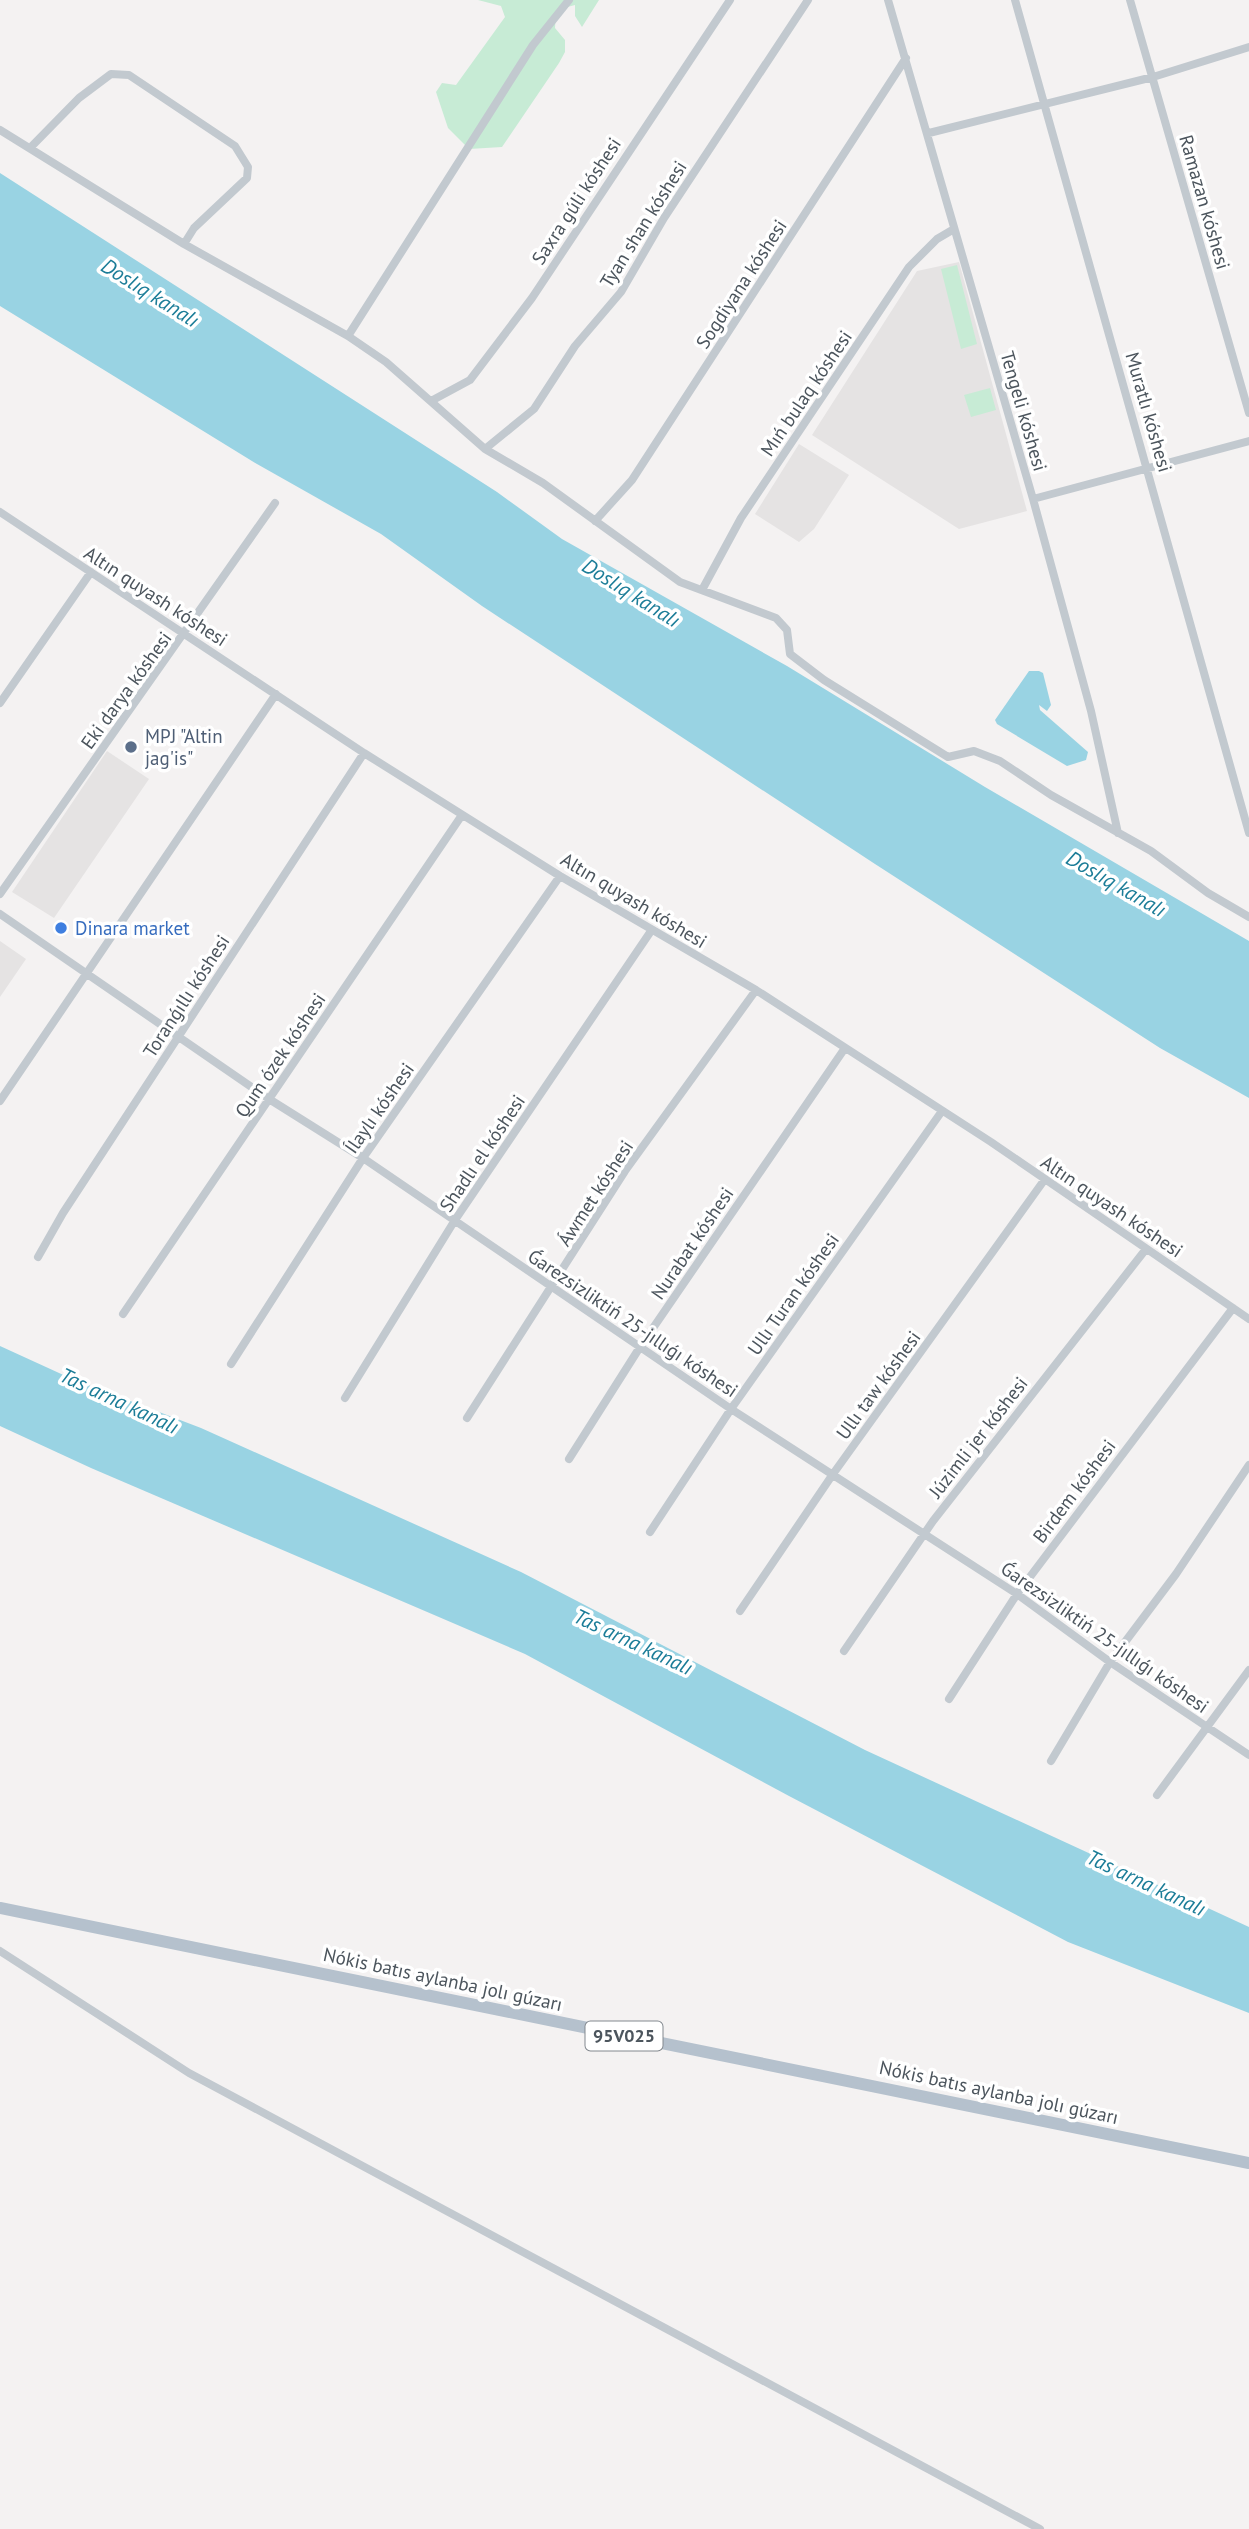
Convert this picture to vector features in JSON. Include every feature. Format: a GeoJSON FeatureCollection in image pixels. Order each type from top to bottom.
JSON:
{"type":"FeatureCollection","features":[{"type":"Feature","properties":{"kind":"main road","name":"Nókis batıs aylanba jolı gúzarı"},"geometry":{"type":"LineString","coordinates":[[0,1908],[1249,2163]]}},
{"type":"Feature","properties":{"kind":"street"},"geometry":{"type":"LineString","coordinates":[[348,336],[533,45],[569,0]]}},
{"type":"Feature","properties":{"kind":"street","name":"Saxra gúli kóshesi"},"geometry":{"type":"LineString","coordinates":[[431,401],[470,380],[532,298],[730,0]]}},
{"type":"Feature","properties":{"kind":"street","name":"Tyan shan kóshesi"},"geometry":{"type":"LineString","coordinates":[[485,449],[534,409],[575,346],[621,292],[664,218],[808,0]]}},
{"type":"Feature","properties":{"kind":"street","name":"Tengeli kóshesi"},"geometry":{"type":"LineString","coordinates":[[888,0],[929,133],[954,229],[1033,499],[1091,711],[1118,834]]}},
{"type":"Feature","properties":{"kind":"street","name":"Muratlı kóshesi"},"geometry":{"type":"LineString","coordinates":[[1015,0],[1249,833]]}},
{"type":"Feature","properties":{"kind":"street","name":"Ramazan kóshesi"},"geometry":{"type":"LineString","coordinates":[[1130,0],[1249,412]]}},
{"type":"Feature","properties":{"kind":"street"},"geometry":{"type":"LineString","coordinates":[[929,133],[1153,77],[1249,47]]}},
{"type":"Feature","properties":{"kind":"street","name":"Sogdiyana kóshesi"},"geometry":{"type":"LineString","coordinates":[[595,521],[632,481],[906,58]]}},
{"type":"Feature","properties":{"kind":"street"},"geometry":{"type":"LineString","coordinates":[[30,148],[79,98],[111,74],[130,75],[235,146],[248,167],[247,178],[194,228],[184,244]]}},
{"type":"Feature","properties":{"kind":"street"},"geometry":{"type":"LineString","coordinates":[[0,130],[184,244],[348,336],[386,362],[485,449],[543,483],[680,582],[776,618],[787,630],[790,654],[824,680],[948,757],[974,751],[1000,761],[1118,834],[1151,850],[1208,893],[1249,917]]}},
{"type":"Feature","properties":{"kind":"street","name":"Mıń bulaq kóshesi"},"geometry":{"type":"LineString","coordinates":[[702,590],[741,518],[909,267],[937,239],[954,229]]}},
{"type":"Feature","properties":{"kind":"street"},"geometry":{"type":"LineString","coordinates":[[1033,499],[1249,441]]}},
{"type":"Feature","properties":{"kind":"street","name":"Eki darya kóshesi"},"geometry":{"type":"LineString","coordinates":[[0,894],[186,634],[275,503]]}},
{"type":"Feature","properties":{"kind":"street","name":"Altın quyash kóshesi"},"geometry":{"type":"LineString","coordinates":[[0,512],[462,815],[560,876],[756,990],[1045,1179],[1249,1319]]}},
{"type":"Feature","properties":{"kind":"street"},"geometry":{"type":"LineString","coordinates":[[0,703],[91,572]]}},
{"type":"Feature","properties":{"kind":"street"},"geometry":{"type":"LineString","coordinates":[[0,1101],[276,694]]}},
{"type":"Feature","properties":{"kind":"street","name":"Toranǵıllı kóshesi"},"geometry":{"type":"LineString","coordinates":[[38,1257],[62,1213],[364,753]]}},
{"type":"Feature","properties":{"kind":"street","name":"Qum ózek kóshesi"},"geometry":{"type":"LineString","coordinates":[[123,1314],[462,815]]}},
{"type":"Feature","properties":{"kind":"street","name":"Ílaylı kóshesi"},"geometry":{"type":"LineString","coordinates":[[231,1364],[363,1158],[560,876]]}},
{"type":"Feature","properties":{"kind":"street","name":"Ǵarezsizliktiń 25-jıllıǵı kóshesi"},"geometry":{"type":"LineString","coordinates":[[0,914],[178,1038],[363,1158],[731,1409],[925,1532],[1017,1594],[1110,1662],[1249,1755]]}},
{"type":"Feature","properties":{"kind":"street","name":"Shadlı el kóshesi"},"geometry":{"type":"LineString","coordinates":[[345,1398],[455,1220],[651,930]]}},
{"type":"Feature","properties":{"kind":"street","name":"Áwmet kóshesi"},"geometry":{"type":"LineString","coordinates":[[467,1418],[625,1171],[756,990]]}},
{"type":"Feature","properties":{"kind":"street","name":"Nurabat kóshesi"},"geometry":{"type":"LineString","coordinates":[[569,1459],[640,1347],[845,1048]]}},
{"type":"Feature","properties":{"kind":"street","name":"Ullı Turan kóshesi"},"geometry":{"type":"LineString","coordinates":[[649,1532],[731,1409],[942,1111]]}},
{"type":"Feature","properties":{"kind":"street","name":"Ullı taw kóshesi"},"geometry":{"type":"LineString","coordinates":[[740,1612],[833,1474],[1045,1179]]}},
{"type":"Feature","properties":{"kind":"street","name":"Júzimli jer kóshesi"},"geometry":{"type":"LineString","coordinates":[[844,1651],[925,1532],[1146,1249]]}},
{"type":"Feature","properties":{"kind":"street","name":"Birdem kóshesi"},"geometry":{"type":"LineString","coordinates":[[949,1699],[1017,1594],[1233,1308]]}},
{"type":"Feature","properties":{"kind":"street"},"geometry":{"type":"LineString","coordinates":[[1051,1761],[1110,1662],[1176,1573],[1249,1465]]}},
{"type":"Feature","properties":{"kind":"street"},"geometry":{"type":"LineString","coordinates":[[1157,1794],[1249,1670]]}},
{"type":"Feature","properties":{"kind":"street"},"geometry":{"type":"LineString","coordinates":[[0,1951],[189,2073],[1040,2529]]}},
{"type":"Feature","properties":{"kind":"shaded area"},"geometry":{"type":"Polygon","coordinates":[[[959,262],[1027,511],[959,529],[812,435],[917,271],[959,262]]]}},
{"type":"Feature","properties":{"kind":"shaded area"},"geometry":{"type":"Polygon","coordinates":[[[799,444],[849,475],[814,529],[799,542],[755,514],[799,444]]]}},
{"type":"Feature","properties":{"kind":"shaded area"},"geometry":{"type":"Polygon","coordinates":[[[107,751],[149,779],[54,918],[12,892],[107,751]]]}},
{"type":"Feature","properties":{"kind":"shaded area"},"geometry":{"type":"Polygon","coordinates":[[[0,941],[26,959],[0,997],[0,941]]]}},
{"type":"Feature","properties":{"kind":"green space"},"geometry":{"type":"Polygon","coordinates":[[[478,0],[599,0],[582,27],[575,16],[575,5],[556,10],[555,28],[565,40],[565,52],[559,63],[502,147],[469,149],[448,128],[436,92],[442,83],[456,85],[505,17],[501,6],[478,0]]]}},
{"type":"Feature","properties":{"kind":"green space"},"geometry":{"type":"Polygon","coordinates":[[[957,265],[977,344],[961,349],[941,269],[957,265]]]}},
{"type":"Feature","properties":{"kind":"green space"},"geometry":{"type":"Polygon","coordinates":[[[990,388],[996,410],[971,417],[964,395],[990,388]]]}},
{"type":"Feature","properties":{"kind":"water","name":"Doslıq kanalı"},"geometry":{"type":"Polygon","coordinates":[[[0,173],[497,492],[562,539],[787,666],[985,787],[1249,941],[1249,1098],[1160,1048],[875,864],[482,606],[381,534],[257,464],[0,306],[0,173]]]}},
{"type":"Feature","properties":{"kind":"water"},"geometry":{"type":"Polygon","coordinates":[[[1029,671],[1043,673],[1051,705],[1047,711],[1039,705],[1040,710],[1088,752],[1086,760],[1067,766],[997,724],[995,720],[1029,671]]]}},
{"type":"Feature","properties":{"kind":"water","name":"Tas arna kanalı"},"geometry":{"type":"Polygon","coordinates":[[[0,1346],[70,1378],[201,1428],[521,1572],[865,1750],[1249,1927],[1249,2013],[1068,1942],[525,1654],[91,1468],[0,1426],[0,1346]]]}},
{"type":"Feature","properties":{"kind":"place","name":"MPJ \"Altin jag'is\""},"geometry":{"type":"Point","coordinates":[131,747]}},
{"type":"Feature","properties":{"kind":"place","name":"Dinara market"},"geometry":{"type":"Point","coordinates":[61,928]}}]}
